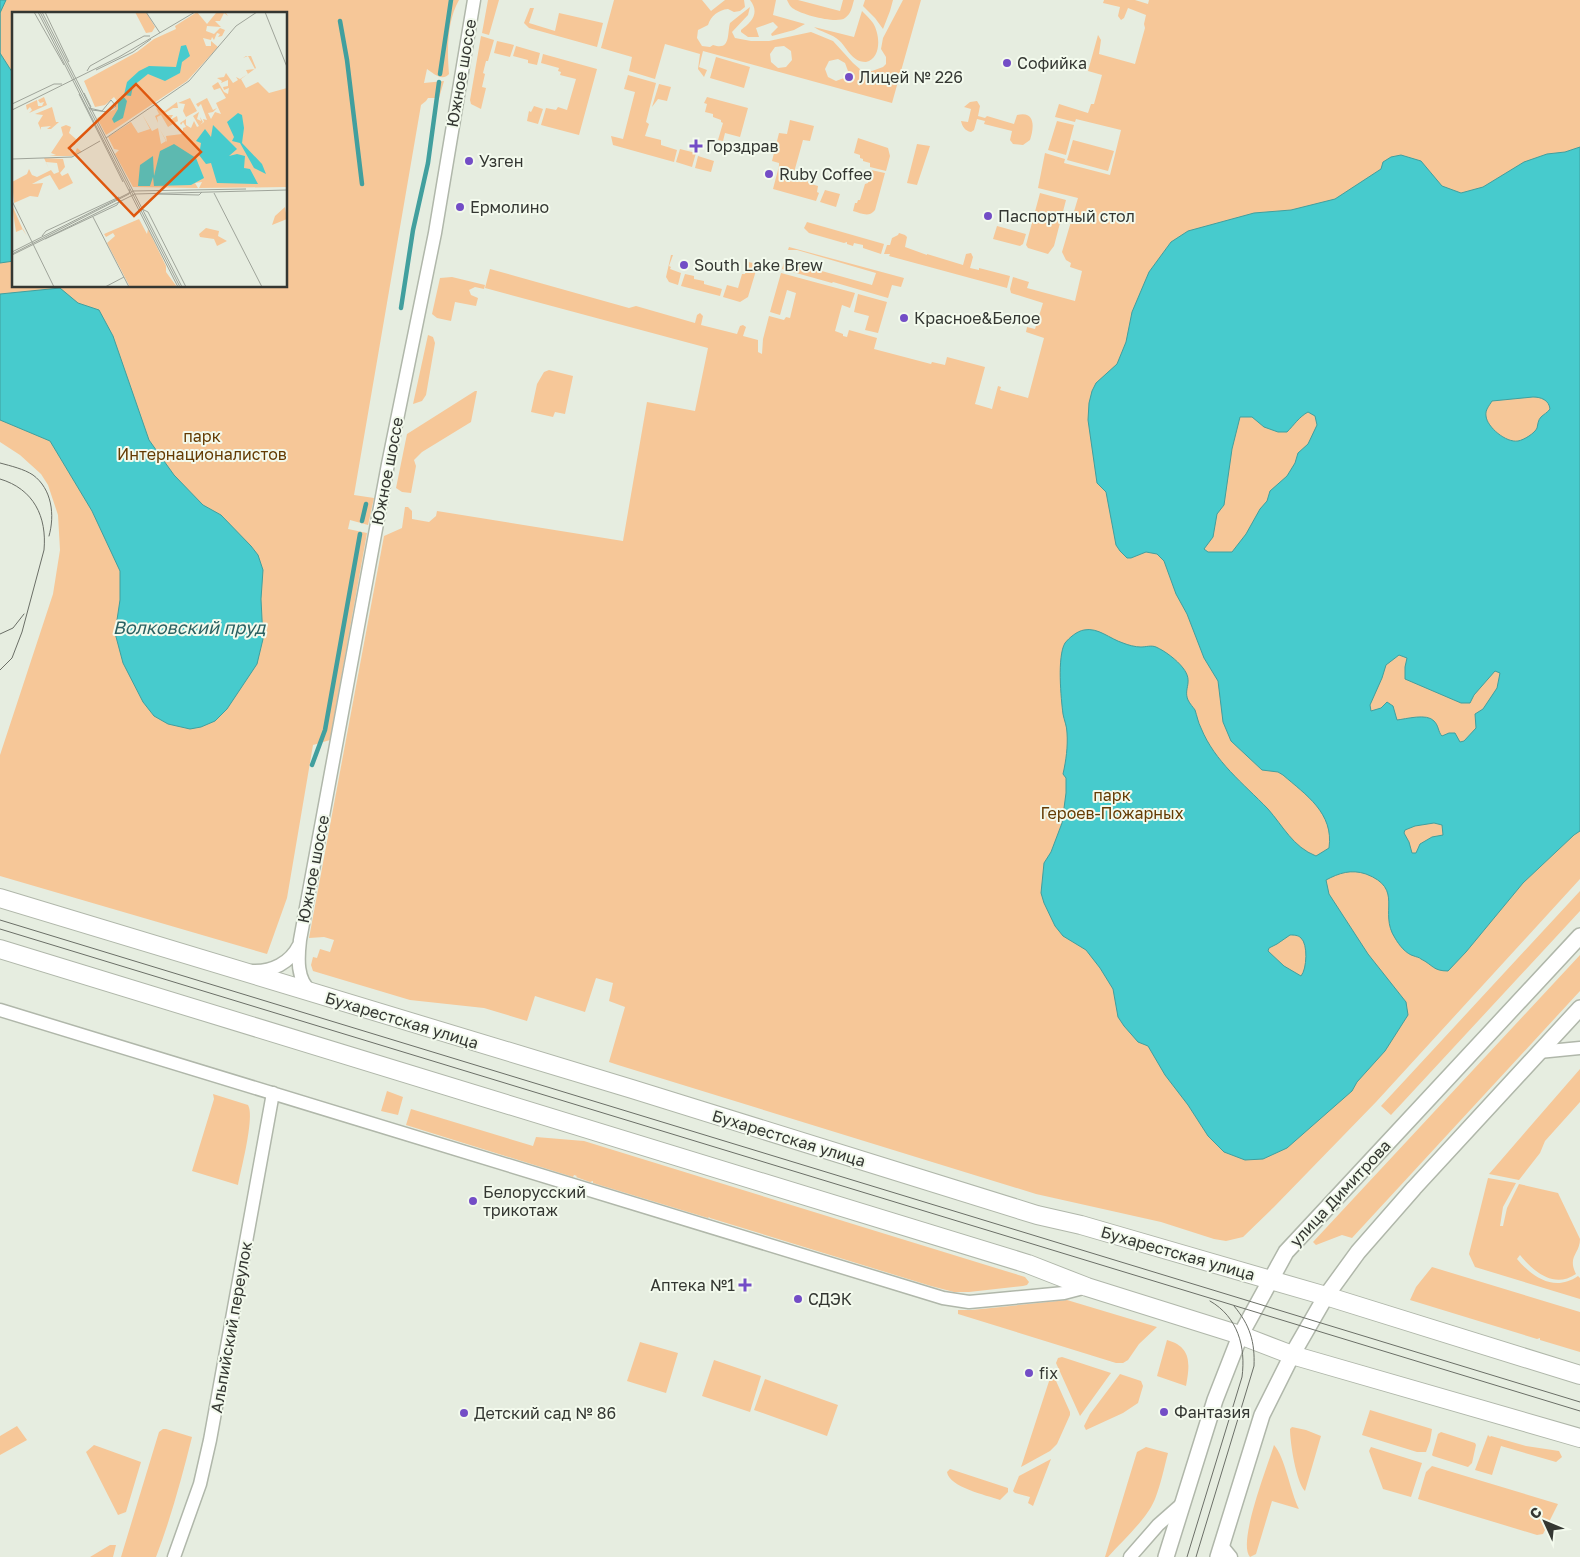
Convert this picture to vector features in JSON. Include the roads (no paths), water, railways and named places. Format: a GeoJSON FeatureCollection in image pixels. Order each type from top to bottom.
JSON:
{"type":"FeatureCollection","features":[{"type":"Feature","properties":{"kind":"main road","name":"Бухарестская улица"},"geometry":{"type":"LineString","coordinates":[[0,898],[1037,1215],[1082,1225],[1326,1296],[1580,1375]]}},
{"type":"Feature","properties":{"kind":"main road"},"geometry":{"type":"LineString","coordinates":[[0,949],[1028,1264],[1087,1287],[1240,1335],[1292,1355],[1580,1438]]}},
{"type":"Feature","properties":{"kind":"street","name":"Южное шоссе"},"geometry":{"type":"LineString","coordinates":[[315,994],[305,985],[301,975],[299,962],[300,942],[388,464],[435,233],[474,0]]}},
{"type":"Feature","properties":{"kind":"street","name":"улица Димитрова"},"geometry":{"type":"LineString","coordinates":[[1166,1557],[1215,1400],[1240,1335],[1286,1252],[1580,936]]}},
{"type":"Feature","properties":{"kind":"street","name":"Южное шоссе"},"geometry":{"type":"LineString","coordinates":[[238,970],[263,970],[279,966],[293,953],[300,942]]}},
{"type":"Feature","properties":{"kind":"street"},"geometry":{"type":"LineString","coordinates":[[1224,1553],[1262,1415],[1292,1355],[1326,1296],[1358,1252],[1408,1195],[1580,1008]]}},
{"type":"Feature","properties":{"kind":"street"},"geometry":{"type":"LineString","coordinates":[[0,1010],[943,1298],[969,1302],[1064,1293],[1087,1287]]}},
{"type":"Feature","properties":{"kind":"street"},"geometry":{"type":"LineString","coordinates":[[1539,1052],[1580,1048]]}},
{"type":"Feature","properties":{"kind":"street","name":"Альпийский переулок"},"geometry":{"type":"LineString","coordinates":[[174,1557],[198,1491],[210,1440],[273,1093]]}},
{"type":"Feature","properties":{"kind":"street"},"geometry":{"type":"LineString","coordinates":[[1130,1557],[1158,1525],[1183,1503]]}},
{"type":"Feature","properties":{"kind":"water"},"geometry":{"type":"Polygon","coordinates":[[[0,0],[6,0],[0,13],[0,0]]]}},
{"type":"Feature","properties":{"kind":"water"},"geometry":{"type":"Polygon","coordinates":[[[0,53],[12,72],[12,261],[0,263],[0,53]]]}},
{"type":"Feature","properties":{"kind":"water"},"geometry":{"type":"Polygon","coordinates":[[[1580,147],[1580,831],[1523,883],[1448,971],[1436,969],[1411,955],[1401,946],[1390,928],[1388,894],[1385,887],[1378,880],[1366,874],[1350,872],[1326,880],[1329,894],[1368,954],[1406,1002],[1408,1015],[1385,1051],[1357,1082],[1352,1091],[1287,1148],[1263,1159],[1245,1160],[1224,1152],[1208,1136],[1188,1105],[1165,1075],[1148,1046],[1138,1042],[1118,1017],[1113,989],[1100,968],[1086,950],[1063,936],[1055,926],[1041,893],[1044,863],[1051,852],[1062,823],[1066,793],[1066,778],[1063,774],[1067,728],[1061,698],[1061,657],[1065,643],[1073,635],[1084,630],[1094,630],[1132,646],[1156,647],[1174,659],[1188,677],[1188,700],[1195,710],[1207,740],[1222,762],[1268,809],[1289,836],[1301,847],[1316,856],[1329,848],[1327,825],[1323,815],[1309,798],[1278,772],[1262,770],[1231,741],[1223,722],[1218,681],[1204,658],[1164,561],[1157,554],[1146,552],[1127,558],[1116,545],[1106,492],[1097,483],[1088,420],[1092,391],[1096,383],[1117,364],[1126,342],[1132,312],[1149,272],[1171,242],[1188,231],[1254,213],[1291,210],[1335,199],[1381,169],[1383,162],[1391,157],[1401,155],[1421,161],[1442,186],[1461,193],[1483,187],[1524,162],[1547,154],[1565,152],[1580,147]],[[1536,397],[1492,401],[1486,412],[1487,420],[1493,429],[1503,437],[1513,441],[1518,441],[1532,434],[1537,428],[1540,418],[1550,409],[1546,401],[1536,397]],[[1308,412],[1287,432],[1278,432],[1264,427],[1252,417],[1240,417],[1232,449],[1224,505],[1217,514],[1213,537],[1204,549],[1208,552],[1232,552],[1267,501],[1270,491],[1287,476],[1295,463],[1298,453],[1308,444],[1317,425],[1315,416],[1308,412]],[[1399,655],[1386,665],[1370,705],[1371,711],[1381,708],[1387,702],[1393,706],[1397,720],[1427,717],[1436,723],[1442,736],[1455,733],[1460,742],[1464,741],[1476,728],[1475,714],[1483,709],[1497,688],[1500,673],[1495,671],[1474,695],[1470,703],[1461,703],[1405,679],[1407,658],[1399,655]],[[1434,823],[1415,826],[1405,830],[1404,833],[1412,853],[1416,853],[1420,844],[1432,837],[1443,835],[1442,825],[1434,823]],[[1290,935],[1269,948],[1268,951],[1284,966],[1301,976],[1305,968],[1306,957],[1305,945],[1301,938],[1290,935]]]}},
{"type":"Feature","properties":{"kind":"water","name":"Волковский пруд"},"geometry":{"type":"Polygon","coordinates":[[[60,288],[78,303],[99,310],[113,336],[149,440],[174,475],[203,505],[221,515],[251,546],[258,555],[263,570],[261,599],[263,639],[257,664],[227,709],[215,721],[201,727],[190,729],[168,724],[154,716],[143,702],[123,663],[115,633],[120,600],[120,571],[92,511],[50,441],[0,420],[0,294],[60,288]]]}},
{"type":"Feature","properties":{"kind":"waterway"},"geometry":{"type":"LineString","coordinates":[[440,74],[451,0]]}},
{"type":"Feature","properties":{"kind":"waterway"},"geometry":{"type":"LineString","coordinates":[[340,21],[347,60],[362,184]]}},
{"type":"Feature","properties":{"kind":"waterway"},"geometry":{"type":"LineString","coordinates":[[401,308],[413,230],[428,163],[439,82]]}},
{"type":"Feature","properties":{"kind":"waterway"},"geometry":{"type":"LineString","coordinates":[[362,521],[366,504]]}},
{"type":"Feature","properties":{"kind":"waterway"},"geometry":{"type":"LineString","coordinates":[[312,765],[325,730],[360,534]]}},
{"type":"Feature","properties":{"kind":"tram line"},"geometry":{"type":"LineString","coordinates":[[0,463],[33,475],[44,487],[52,511],[49,536]]}},
{"type":"Feature","properties":{"kind":"tram line"},"geometry":{"type":"LineString","coordinates":[[0,479],[12,484],[30,497],[40,516],[44,538],[44,550],[22,632],[12,658],[0,670]]}},
{"type":"Feature","properties":{"kind":"tram line"},"geometry":{"type":"LineString","coordinates":[[0,634],[13,628],[24,614]]}},
{"type":"Feature","properties":{"kind":"tram line"},"geometry":{"type":"LineString","coordinates":[[0,920],[1580,1402]]}},
{"type":"Feature","properties":{"kind":"tram line"},"geometry":{"type":"LineString","coordinates":[[0,929],[1580,1411]]}},
{"type":"Feature","properties":{"kind":"tram line"},"geometry":{"type":"LineString","coordinates":[[1187,1557],[1242,1377],[1243,1366],[1241,1344],[1233,1324],[1227,1315],[1210,1301]]}},
{"type":"Feature","properties":{"kind":"tram line"},"geometry":{"type":"LineString","coordinates":[[1196,1557],[1254,1366],[1254,1349],[1248,1327],[1234,1306]]}},
{"type":"Feature","properties":{"kind":"place","name":"Софийка"},"geometry":{"type":"Point","coordinates":[1007,63]}},
{"type":"Feature","properties":{"kind":"place","name":"Лицей № 226"},"geometry":{"type":"Point","coordinates":[849,77]}},
{"type":"Feature","properties":{"kind":"place","name":"Горздрав"},"geometry":{"type":"Point","coordinates":[696,146]}},
{"type":"Feature","properties":{"kind":"place","name":"Узген"},"geometry":{"type":"Point","coordinates":[469,161]}},
{"type":"Feature","properties":{"kind":"place","name":"Ruby Coffee"},"geometry":{"type":"Point","coordinates":[769,174]}},
{"type":"Feature","properties":{"kind":"place","name":"Ермолино"},"geometry":{"type":"Point","coordinates":[460,207]}},
{"type":"Feature","properties":{"kind":"place","name":"Паспортный стол"},"geometry":{"type":"Point","coordinates":[988,216]}},
{"type":"Feature","properties":{"kind":"place","name":"South Lake Brew"},"geometry":{"type":"Point","coordinates":[684,265]}},
{"type":"Feature","properties":{"kind":"place","name":"Красное&Белое"},"geometry":{"type":"Point","coordinates":[904,318]}},
{"type":"Feature","properties":{"kind":"place","name":"Белорусский трикотаж"},"geometry":{"type":"Point","coordinates":[473,1201]}},
{"type":"Feature","properties":{"kind":"place","name":"Аптека №1"},"geometry":{"type":"Point","coordinates":[745,1285]}},
{"type":"Feature","properties":{"kind":"place","name":"СДЭК"},"geometry":{"type":"Point","coordinates":[798,1299]}},
{"type":"Feature","properties":{"kind":"place","name":"fix"},"geometry":{"type":"Point","coordinates":[1029,1373]}},
{"type":"Feature","properties":{"kind":"place","name":"Фантазия"},"geometry":{"type":"Point","coordinates":[1164,1412]}},
{"type":"Feature","properties":{"kind":"place","name":"Детский сад № 86"},"geometry":{"type":"Point","coordinates":[464,1413]}},
{"type":"Feature","properties":{"kind":"park label","name":"парк Интернационалистов"},"geometry":{"type":"Point","coordinates":[202,445]}},
{"type":"Feature","properties":{"kind":"park label","name":"парк Героев-Пожарных"},"geometry":{"type":"Point","coordinates":[1112,804]}}]}
